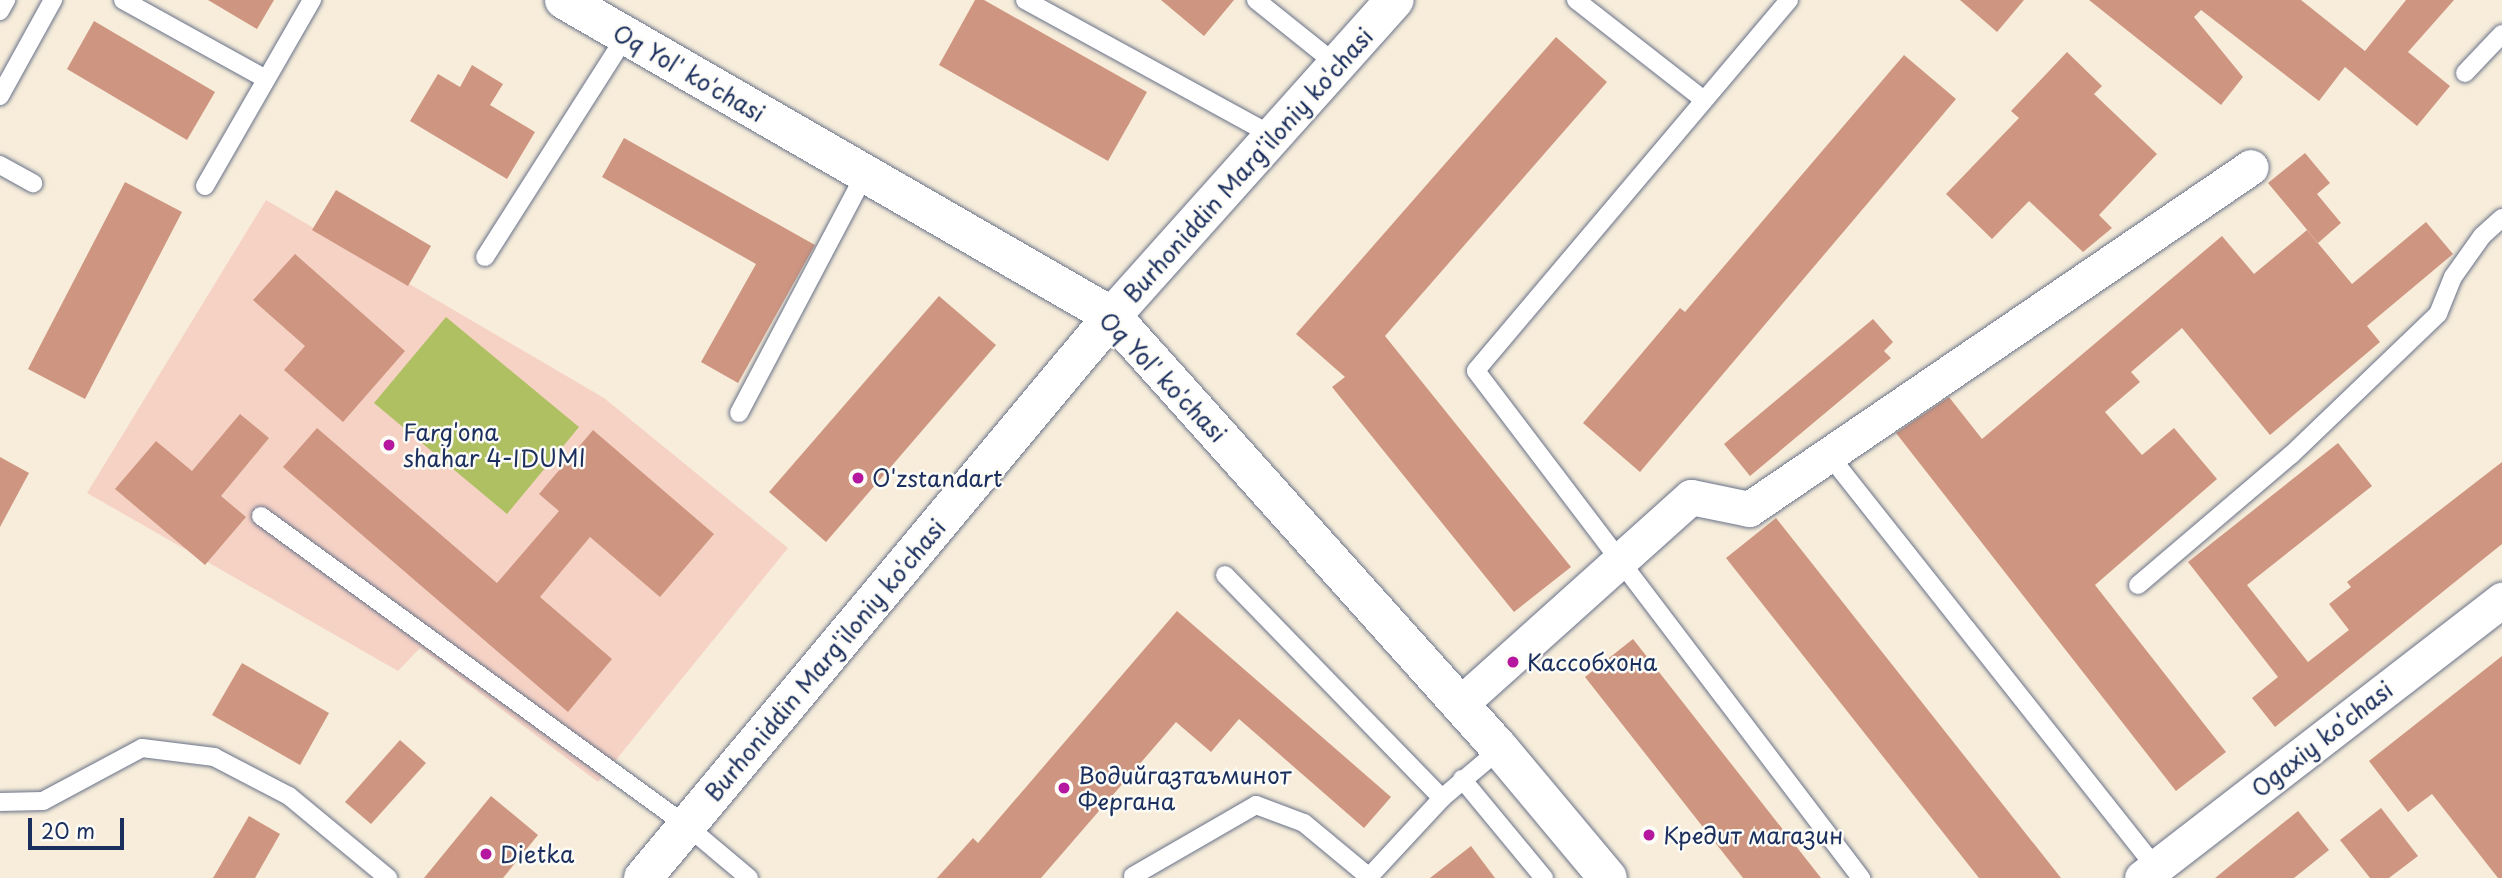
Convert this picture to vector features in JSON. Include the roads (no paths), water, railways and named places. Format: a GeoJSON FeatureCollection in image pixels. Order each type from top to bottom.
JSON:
{"type":"FeatureCollection","features":[{"type":"Feature","properties":{"kind":"street","name":"Oq Yol' ko'chasi"},"geometry":{"type":"LineString","coordinates":[[564,0],[1112,316],[1500,749],[1608,878]]}},
{"type":"Feature","properties":{"kind":"street","name":"Burhoniddin Marg'iloniy ko'chasi"},"geometry":{"type":"LineString","coordinates":[[643,878],[1112,316],[1395,0]]}},
{"type":"Feature","properties":{"kind":"street"},"geometry":{"type":"LineString","coordinates":[[1460,704],[1691,497],[1749,509],[2251,167]]}},
{"type":"Feature","properties":{"kind":"street","name":"Ogaxiy koʻchasi"},"geometry":{"type":"LineString","coordinates":[[2149,873],[2502,600]]}},
{"type":"Feature","properties":{"kind":"lane"},"geometry":{"type":"LineString","coordinates":[[0,11],[6,0]]}},
{"type":"Feature","properties":{"kind":"lane"},"geometry":{"type":"LineString","coordinates":[[0,96],[53,0]]}},
{"type":"Feature","properties":{"kind":"lane"},"geometry":{"type":"LineString","coordinates":[[123,0],[266,79]]}},
{"type":"Feature","properties":{"kind":"lane"},"geometry":{"type":"LineString","coordinates":[[205,186],[312,0]]}},
{"type":"Feature","properties":{"kind":"lane"},"geometry":{"type":"LineString","coordinates":[[1025,0],[1273,136]]}},
{"type":"Feature","properties":{"kind":"lane"},"geometry":{"type":"LineString","coordinates":[[1576,0],[1704,100]]}},
{"type":"Feature","properties":{"kind":"lane"},"geometry":{"type":"LineString","coordinates":[[1789,0],[1476,371],[1861,878]]}},
{"type":"Feature","properties":{"kind":"lane"},"geometry":{"type":"LineString","coordinates":[[1256,1],[1337,65]]}},
{"type":"Feature","properties":{"kind":"lane"},"geometry":{"type":"LineString","coordinates":[[2465,73],[2502,34]]}},
{"type":"Feature","properties":{"kind":"lane"},"geometry":{"type":"LineString","coordinates":[[485,257],[626,36]]}},
{"type":"Feature","properties":{"kind":"lane"},"geometry":{"type":"LineString","coordinates":[[0,165],[33,183]]}},
{"type":"Feature","properties":{"kind":"lane"},"geometry":{"type":"LineString","coordinates":[[739,413],[865,174]]}},
{"type":"Feature","properties":{"kind":"lane"},"geometry":{"type":"LineString","coordinates":[[2138,585],[2291,455],[2438,314],[2453,277],[2483,236],[2502,218]]}},
{"type":"Feature","properties":{"kind":"lane"},"geometry":{"type":"LineString","coordinates":[[1829,455],[2149,873]]}},
{"type":"Feature","properties":{"kind":"lane"},"geometry":{"type":"LineString","coordinates":[[261,516],[687,826],[749,878]]}},
{"type":"Feature","properties":{"kind":"lane"},"geometry":{"type":"LineString","coordinates":[[1225,575],[1442,799]]}},
{"type":"Feature","properties":{"kind":"lane"},"geometry":{"type":"LineString","coordinates":[[0,802],[43,801],[142,748],[214,757],[289,796],[388,878]]}},
{"type":"Feature","properties":{"kind":"lane"},"geometry":{"type":"LineString","coordinates":[[1133,876],[1256,805],[1304,823],[1368,878],[1462,779],[1500,749]]}},
{"type":"Feature","properties":{"kind":"lane"},"geometry":{"type":"LineString","coordinates":[[1462,779],[1544,878]]}},
{"type":"Feature","properties":{"kind":"place","name":"Farg'ona shahar 4-IDUMI"},"geometry":{"type":"Point","coordinates":[389,445]}},
{"type":"Feature","properties":{"kind":"place","name":"O'zstandart"},"geometry":{"type":"Point","coordinates":[858,478]}},
{"type":"Feature","properties":{"kind":"place","name":"Кассобхона"},"geometry":{"type":"Point","coordinates":[1513,662]}},
{"type":"Feature","properties":{"kind":"place","name":"Водийгазтаъминот Фергана"},"geometry":{"type":"Point","coordinates":[1064,788]}},
{"type":"Feature","properties":{"kind":"place","name":"Кредит магазин"},"geometry":{"type":"Point","coordinates":[1649,835]}},
{"type":"Feature","properties":{"kind":"place","name":"Dietka"},"geometry":{"type":"Point","coordinates":[486,854]}}]}
